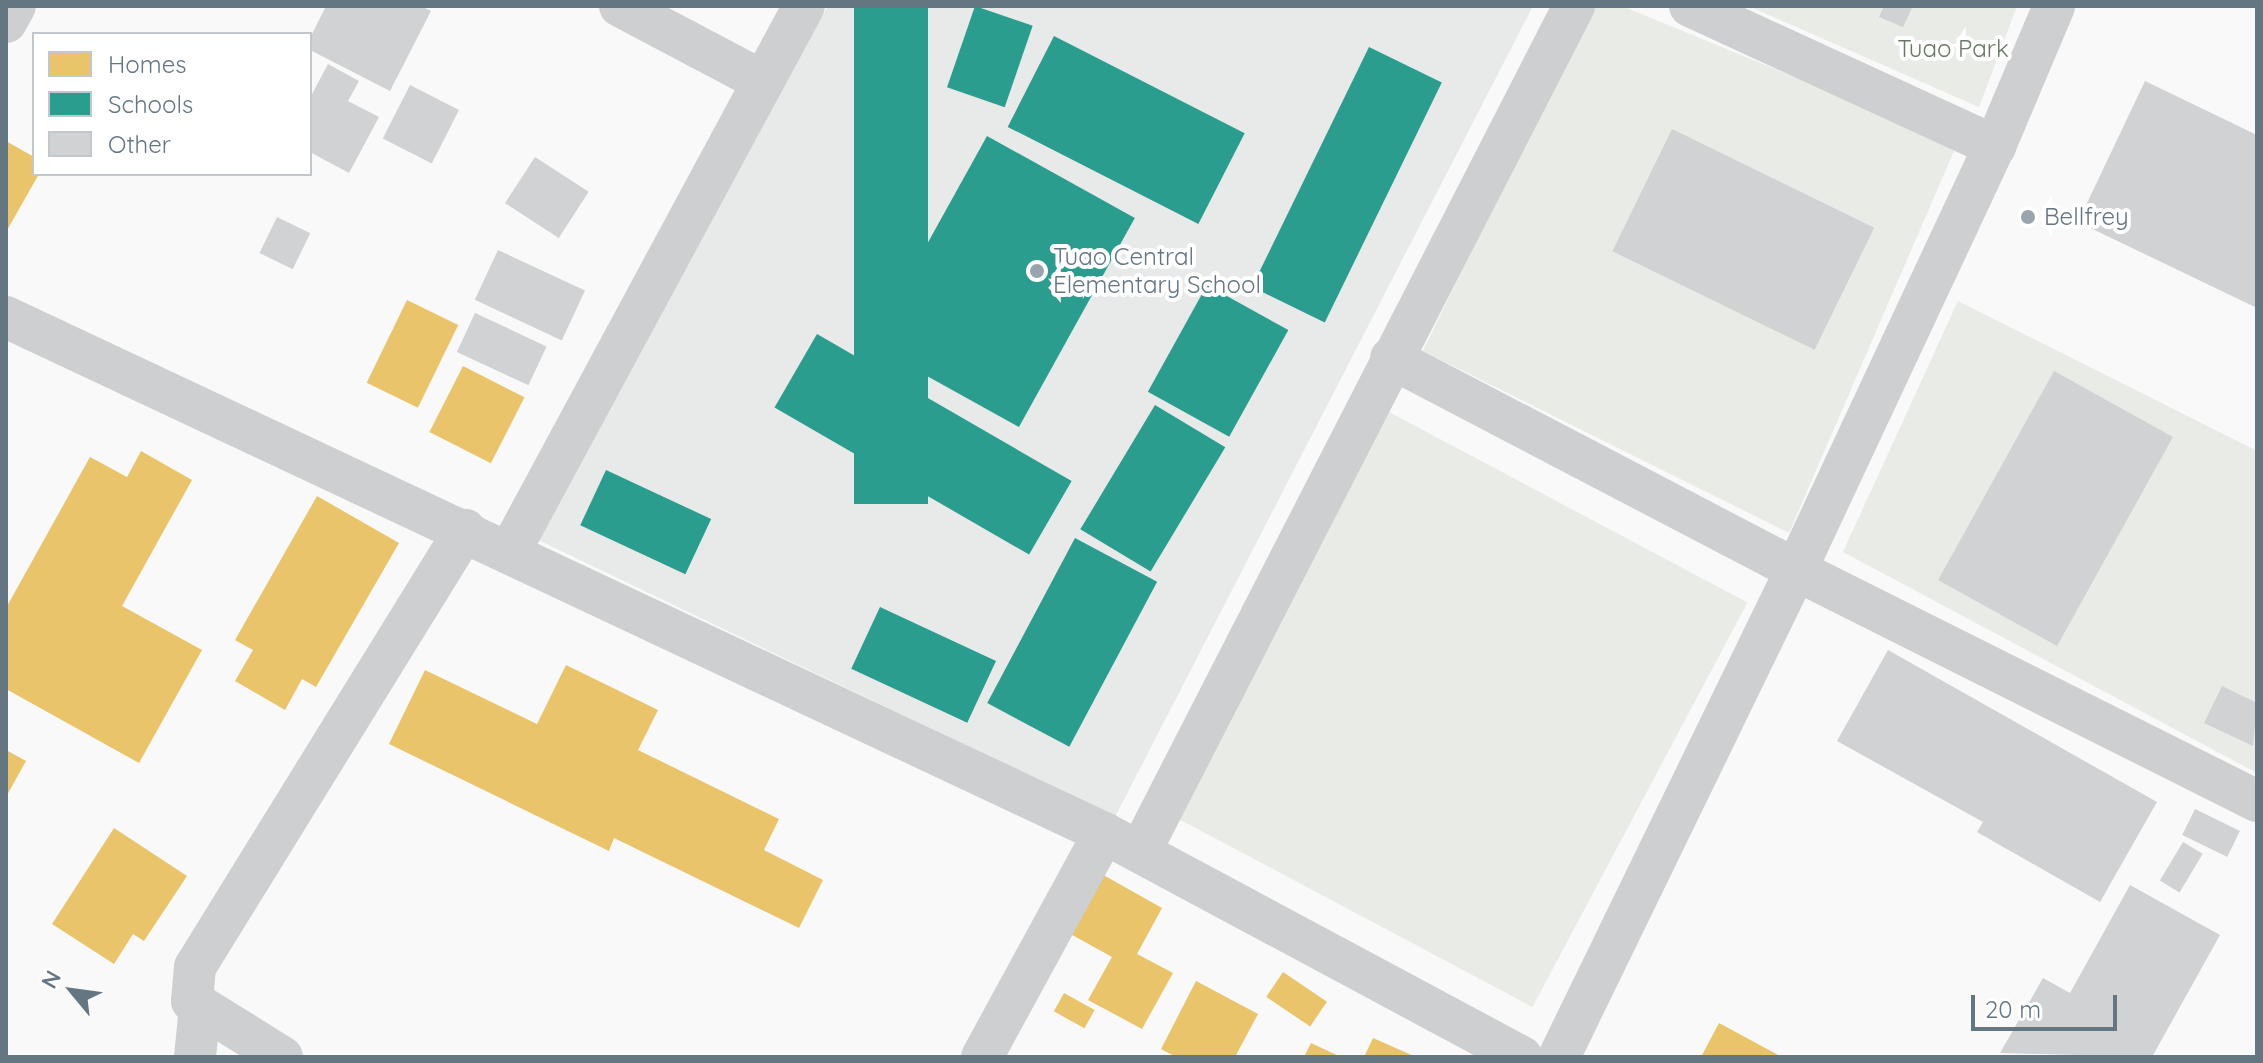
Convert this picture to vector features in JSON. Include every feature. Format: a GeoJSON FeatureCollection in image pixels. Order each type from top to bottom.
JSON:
{"type":"FeatureCollection","features":[{"type":"Feature","properties":{"kind":"street"},"geometry":{"type":"LineString","coordinates":[[6,22],[15,6]]}},
{"type":"Feature","properties":{"kind":"street"},"geometry":{"type":"LineString","coordinates":[[620,6],[762,81]]}},
{"type":"Feature","properties":{"kind":"street"},"geometry":{"type":"LineString","coordinates":[[510,551],[804,6]]}},
{"type":"Feature","properties":{"kind":"street"},"geometry":{"type":"LineString","coordinates":[[1140,852],[1574,6]]}},
{"type":"Feature","properties":{"kind":"street"},"geometry":{"type":"LineString","coordinates":[[1690,6],[1995,146]]}},
{"type":"Feature","properties":{"kind":"street"},"geometry":{"type":"LineString","coordinates":[[1559,1057],[1796,570],[1995,146],[2054,6]]}},
{"type":"Feature","properties":{"kind":"street"},"geometry":{"type":"LineString","coordinates":[[6,317],[510,551],[1104,833],[1522,1057]]}},
{"type":"Feature","properties":{"kind":"street"},"geometry":{"type":"LineString","coordinates":[[1391,358],[1796,570],[2257,801]]}},
{"type":"Feature","properties":{"kind":"street"},"geometry":{"type":"LineString","coordinates":[[282,1057],[200,1007],[190,990],[195,967],[465,530]]}},
{"type":"Feature","properties":{"kind":"street"},"geometry":{"type":"LineString","coordinates":[[982,1057],[1104,833]]}},
{"type":"Feature","properties":{"kind":"street"},"geometry":{"type":"LineString","coordinates":[[195,1057],[200,1007]]}},
{"type":"Feature","properties":{"kind":"shaded area","name":"Tuao Central Elementary School"},"geometry":{"type":"Polygon","coordinates":[[[828,6],[1533,6],[1115,817],[528,535],[828,6]]]}},
{"type":"Feature","properties":{"kind":"green space"},"geometry":{"type":"Polygon","coordinates":[[[1589,6],[1622,6],[1957,144],[1789,533],[1423,351],[1589,6]]]}},
{"type":"Feature","properties":{"kind":"green space","name":"Tuao Park"},"geometry":{"type":"Polygon","coordinates":[[[1748,6],[2017,6],[1979,107],[1748,6]]]}},
{"type":"Feature","properties":{"kind":"green space"},"geometry":{"type":"Polygon","coordinates":[[[1958,301],[2257,451],[2257,773],[1843,552],[1958,301]]]}},
{"type":"Feature","properties":{"kind":"green space"},"geometry":{"type":"Polygon","coordinates":[[[1389,412],[1747,603],[1532,1007],[1174,816],[1389,412]]]}},
{"type":"Feature","properties":{"kind":"building: Homes"},"geometry":{"type":"Polygon","coordinates":[[[6,141],[32,156],[32,176],[38,176],[6,232],[6,141]]]}},
{"type":"Feature","properties":{"kind":"building: Homes"},"geometry":{"type":"Polygon","coordinates":[[[407,300],[458,325],[418,408],[367,383],[407,300]]]}},
{"type":"Feature","properties":{"kind":"building: Homes"},"geometry":{"type":"Polygon","coordinates":[[[463,366],[524,397],[491,463],[429,432],[463,366]]]}},
{"type":"Feature","properties":{"kind":"building: Homes"},"geometry":{"type":"Polygon","coordinates":[[[141,451],[192,480],[122,606],[202,650],[139,763],[6,689],[6,608],[90,457],[127,477],[141,451]]]}},
{"type":"Feature","properties":{"kind":"building: Homes"},"geometry":{"type":"Polygon","coordinates":[[[317,496],[399,543],[316,687],[302,679],[285,710],[235,681],[253,650],[235,640],[317,496]]]}},
{"type":"Feature","properties":{"kind":"building: Homes"},"geometry":{"type":"Polygon","coordinates":[[[566,665],[658,710],[638,750],[779,819],[764,850],[823,880],[799,928],[614,838],[609,851],[389,744],[425,670],[537,724],[566,665]]]}},
{"type":"Feature","properties":{"kind":"building: Homes"},"geometry":{"type":"Polygon","coordinates":[[[6,750],[26,761],[6,797],[6,750]]]}},
{"type":"Feature","properties":{"kind":"building: Homes"},"geometry":{"type":"Polygon","coordinates":[[[114,828],[187,876],[144,941],[133,934],[114,964],[52,924],[114,828]]]}},
{"type":"Feature","properties":{"kind":"building: Homes"},"geometry":{"type":"Polygon","coordinates":[[[1098,872],[1162,908],[1137,954],[1173,973],[1142,1029],[1088,1000],[1112,957],[1065,931],[1098,872]]]}},
{"type":"Feature","properties":{"kind":"building: Homes"},"geometry":{"type":"Polygon","coordinates":[[[1283,972],[1327,1002],[1310,1027],[1266,997],[1283,972]]]}},
{"type":"Feature","properties":{"kind":"building: Homes"},"geometry":{"type":"Polygon","coordinates":[[[1196,981],[1258,1014],[1235,1057],[1176,1057],[1161,1049],[1196,981]]]}},
{"type":"Feature","properties":{"kind":"building: Homes"},"geometry":{"type":"Polygon","coordinates":[[[1064,993],[1095,1010],[1084,1028],[1054,1011],[1064,993]]]}},
{"type":"Feature","properties":{"kind":"building: Homes"},"geometry":{"type":"Polygon","coordinates":[[[1719,1023],[1782,1057],[1701,1057],[1719,1023]]]}},
{"type":"Feature","properties":{"kind":"building: Homes"},"geometry":{"type":"Polygon","coordinates":[[[1373,1038],[1416,1057],[1364,1057],[1373,1038]]]}},
{"type":"Feature","properties":{"kind":"building: Homes"},"geometry":{"type":"Polygon","coordinates":[[[1311,1043],[1341,1057],[1304,1057],[1311,1043]]]}},
{"type":"Feature","properties":{"kind":"building: Schools"},"geometry":{"type":"Polygon","coordinates":[[[854,6],[928,6],[928,504],[854,504],[854,6]]]}},
{"type":"Feature","properties":{"kind":"building: Schools"},"geometry":{"type":"Polygon","coordinates":[[[975,6],[1033,26],[1005,107],[947,87],[975,6]]]}},
{"type":"Feature","properties":{"kind":"building: Schools"},"geometry":{"type":"Polygon","coordinates":[[[1054,36],[1245,133],[1198,224],[1008,127],[1054,36]]]}},
{"type":"Feature","properties":{"kind":"building: Schools"},"geometry":{"type":"Polygon","coordinates":[[[1369,47],[1442,83],[1325,322],[1252,287],[1369,47]]]}},
{"type":"Feature","properties":{"kind":"building: Schools"},"geometry":{"type":"Polygon","coordinates":[[[987,136],[1135,218],[1019,427],[871,345],[987,136]]]}},
{"type":"Feature","properties":{"kind":"building: Schools"},"geometry":{"type":"Polygon","coordinates":[[[1207,285],[1288,330],[1229,437],[1148,392],[1207,285]]]}},
{"type":"Feature","properties":{"kind":"building: Schools"},"geometry":{"type":"Polygon","coordinates":[[[817,334],[1072,481],[1029,555],[774,408],[817,334]]]}},
{"type":"Feature","properties":{"kind":"building: Schools"},"geometry":{"type":"Polygon","coordinates":[[[1155,405],[1225,447],[1151,572],[1080,529],[1155,405]]]}},
{"type":"Feature","properties":{"kind":"building: Schools"},"geometry":{"type":"Polygon","coordinates":[[[606,470],[711,519],[685,574],[580,525],[606,470]]]}},
{"type":"Feature","properties":{"kind":"building: Schools"},"geometry":{"type":"Polygon","coordinates":[[[1075,538],[1157,582],[1069,747],[987,703],[1075,538]]]}},
{"type":"Feature","properties":{"kind":"building: Schools"},"geometry":{"type":"Polygon","coordinates":[[[880,607],[996,661],[967,723],[851,669],[880,607]]]}},
{"type":"Feature","properties":{"kind":"building: Other"},"geometry":{"type":"Polygon","coordinates":[[[326,6],[421,6],[431,11],[390,91],[312,51],[312,34],[326,6]]]}},
{"type":"Feature","properties":{"kind":"building: Other"},"geometry":{"type":"Polygon","coordinates":[[[1884,6],[1913,6],[1903,27],[1879,17],[1884,6]]]}},
{"type":"Feature","properties":{"kind":"building: Other"},"geometry":{"type":"Polygon","coordinates":[[[328,64],[359,81],[348,101],[379,117],[349,173],[312,153],[312,94],[328,64]]]}},
{"type":"Feature","properties":{"kind":"building: Other"},"geometry":{"type":"Polygon","coordinates":[[[2145,81],[2257,135],[2257,308],[2078,222],[2145,81]]]}},
{"type":"Feature","properties":{"kind":"building: Other"},"geometry":{"type":"Polygon","coordinates":[[[410,85],[459,110],[432,163],[383,138],[410,85]]]}},
{"type":"Feature","properties":{"kind":"building: Other"},"geometry":{"type":"Polygon","coordinates":[[[1672,129],[1874,228],[1815,350],[1612,251],[1672,129]]]}},
{"type":"Feature","properties":{"kind":"building: Other"},"geometry":{"type":"Polygon","coordinates":[[[535,157],[589,192],[559,238],[505,203],[535,157]]]}},
{"type":"Feature","properties":{"kind":"building: Other"},"geometry":{"type":"Polygon","coordinates":[[[277,217],[310,233],[293,269],[259,253],[277,217]]]}},
{"type":"Feature","properties":{"kind":"building: Other"},"geometry":{"type":"Polygon","coordinates":[[[498,250],[585,291],[562,340],[475,300],[498,250]]]}},
{"type":"Feature","properties":{"kind":"building: Other"},"geometry":{"type":"Polygon","coordinates":[[[475,313],[547,346],[528,385],[457,352],[475,313]]]}},
{"type":"Feature","properties":{"kind":"building: Other"},"geometry":{"type":"Polygon","coordinates":[[[2054,371],[2173,437],[2057,646],[1938,580],[2054,371]]]}},
{"type":"Feature","properties":{"kind":"building: Other"},"geometry":{"type":"Polygon","coordinates":[[[1888,650],[2157,802],[2100,902],[1977,832],[1983,822],[1837,741],[1888,650]]]}},
{"type":"Feature","properties":{"kind":"building: Other"},"geometry":{"type":"Polygon","coordinates":[[[2222,686],[2257,703],[2253,746],[2204,723],[2222,686]]]}},
{"type":"Feature","properties":{"kind":"building: Other"},"geometry":{"type":"Polygon","coordinates":[[[2195,809],[2240,831],[2227,857],[2182,835],[2195,809]]]}},
{"type":"Feature","properties":{"kind":"building: Other"},"geometry":{"type":"Polygon","coordinates":[[[2183,842],[2203,854],[2180,892],[2160,881],[2183,842]]]}},
{"type":"Feature","properties":{"kind":"building: Other"},"geometry":{"type":"Polygon","coordinates":[[[2130,885],[2220,935],[2152,1057],[2000,1053],[2043,978],[2070,993],[2130,885]]]}},
{"type":"Feature","properties":{"kind":"place","name":"Bellfrey"},"geometry":{"type":"Point","coordinates":[2028,217]}},
{"type":"Feature","properties":{"kind":"place","name":"Tuao Central Elementary School"},"geometry":{"type":"Point","coordinates":[1037,271]}}]}
